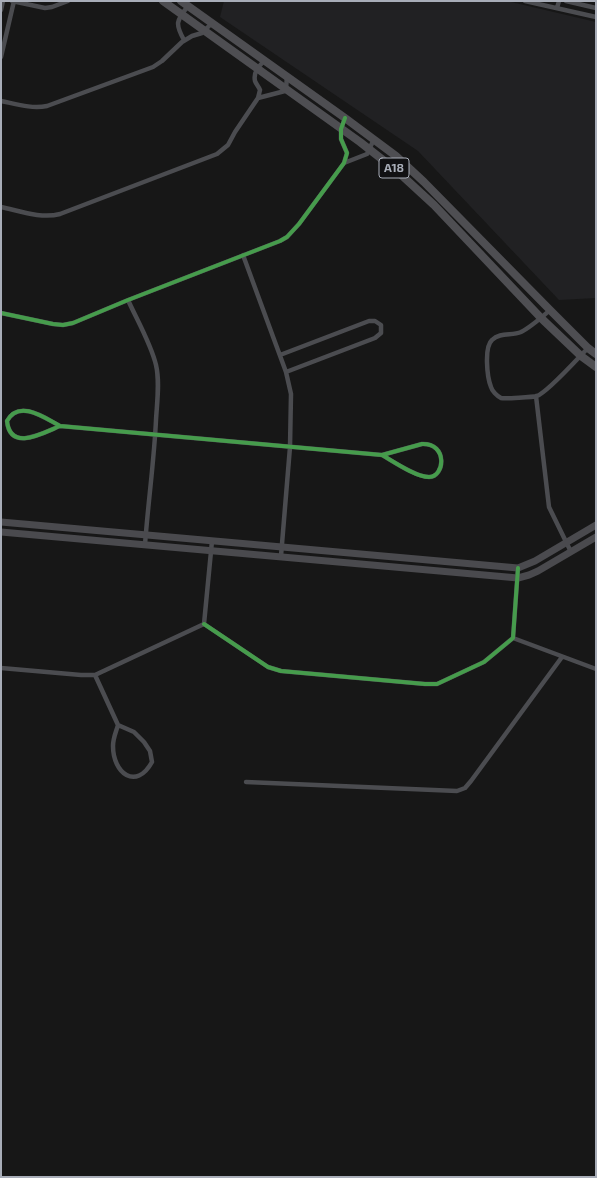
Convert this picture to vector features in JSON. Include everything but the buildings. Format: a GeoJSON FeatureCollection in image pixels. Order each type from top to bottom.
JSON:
{"type":"FeatureCollection","features":[{"type":"Feature","properties":{"kind":"highway","name":"A18"},"geometry":{"type":"LineString","coordinates":[[163,1],[370,149],[397,171],[441,213],[541,318],[581,356],[596,367]]}},
{"type":"Feature","properties":{"kind":"highway","name":"A18"},"geometry":{"type":"LineString","coordinates":[[180,1],[265,60],[396,156],[588,348],[596,354]]}},
{"type":"Feature","properties":{"kind":"highway"},"geometry":{"type":"LineString","coordinates":[[441,213],[447,206]]}},
{"type":"Feature","properties":{"kind":"highway"},"geometry":{"type":"LineString","coordinates":[[484,257],[490,250]]}},
{"type":"Feature","properties":{"kind":"highway"},"geometry":{"type":"LineString","coordinates":[[519,295],[527,287]]}},
{"type":"Feature","properties":{"kind":"main road"},"geometry":{"type":"LineString","coordinates":[[1,522],[518,568],[531,563],[596,525]]}},
{"type":"Feature","properties":{"kind":"main road"},"geometry":{"type":"LineString","coordinates":[[1,532],[518,578],[529,575],[596,537]]}},
{"type":"Feature","properties":{"kind":"street"},"geometry":{"type":"LineString","coordinates":[[1,10],[4,1]]}},
{"type":"Feature","properties":{"kind":"street"},"geometry":{"type":"LineString","coordinates":[[1,57],[14,1],[45,8],[68,1]]}},
{"type":"Feature","properties":{"kind":"street"},"geometry":{"type":"LineString","coordinates":[[524,1],[596,17]]}},
{"type":"Feature","properties":{"kind":"street"},"geometry":{"type":"LineString","coordinates":[[557,8],[559,1]]}},
{"type":"Feature","properties":{"kind":"street"},"geometry":{"type":"LineString","coordinates":[[566,1],[596,8]]}},
{"type":"Feature","properties":{"kind":"street"},"geometry":{"type":"LineString","coordinates":[[184,40],[177,26],[181,14],[188,6]]}},
{"type":"Feature","properties":{"kind":"street"},"geometry":{"type":"LineString","coordinates":[[1,101],[38,108],[47,106],[153,67],[162,61],[184,40],[202,33],[212,23]]}},
{"type":"Feature","properties":{"kind":"street"},"geometry":{"type":"LineString","coordinates":[[1,207],[43,216],[60,214],[217,154],[228,145],[258,98],[260,90],[255,78],[257,68],[265,60]]}},
{"type":"Feature","properties":{"kind":"street"},"geometry":{"type":"LineString","coordinates":[[258,98],[282,92],[286,89],[287,76]]}},
{"type":"Feature","properties":{"kind":"street"},"geometry":{"type":"LineString","coordinates":[[1,313],[53,324],[63,325],[73,323],[128,300],[271,245],[287,237],[344,164],[347,153],[342,144],[341,129],[345,118]]}},
{"type":"Feature","properties":{"kind":"street"},"geometry":{"type":"LineString","coordinates":[[344,164],[367,154],[374,139]]}},
{"type":"Feature","properties":{"kind":"street"},"geometry":{"type":"LineString","coordinates":[[243,255],[286,372],[291,394],[290,447],[281,556]]}},
{"type":"Feature","properties":{"kind":"street"},"geometry":{"type":"LineString","coordinates":[[128,300],[156,365],[158,393],[156,435],[145,545]]}},
{"type":"Feature","properties":{"kind":"street"},"geometry":{"type":"LineString","coordinates":[[550,310],[519,333],[496,337],[491,340],[487,352],[491,388],[496,394],[500,398],[507,399],[536,396],[548,388],[588,348]]}},
{"type":"Feature","properties":{"kind":"street"},"geometry":{"type":"LineString","coordinates":[[280,355],[369,321],[375,321],[381,325],[381,333],[375,338],[286,372]]}},
{"type":"Feature","properties":{"kind":"street"},"geometry":{"type":"LineString","coordinates":[[536,396],[547,498],[551,512],[571,552]]}},
{"type":"Feature","properties":{"kind":"street"},"geometry":{"type":"LineString","coordinates":[[60,426],[38,436],[20,438],[15,436],[10,431],[7,421],[14,412],[20,410],[28,411],[60,426],[382,455],[422,444],[428,444],[434,446],[440,452],[441,465],[439,473],[429,477],[417,473],[382,455]]}},
{"type":"Feature","properties":{"kind":"street"},"geometry":{"type":"LineString","coordinates":[[204,624],[212,540]]}},
{"type":"Feature","properties":{"kind":"street"},"geometry":{"type":"LineString","coordinates":[[204,624],[268,667],[281,671],[437,684],[484,662],[512,638],[518,568]]}},
{"type":"Feature","properties":{"kind":"street"},"geometry":{"type":"LineString","coordinates":[[1,668],[95,675],[204,624]]}},
{"type":"Feature","properties":{"kind":"street"},"geometry":{"type":"LineString","coordinates":[[512,638],[596,669]]}},
{"type":"Feature","properties":{"kind":"street"},"geometry":{"type":"LineString","coordinates":[[246,782],[457,791],[465,788],[562,657]]}},
{"type":"Feature","properties":{"kind":"street"},"geometry":{"type":"LineString","coordinates":[[95,675],[118,724],[134,732],[144,742],[150,751],[152,762],[147,770],[138,776],[128,776],[123,773],[118,767],[114,757],[114,737],[118,724]]}},
{"type":"Feature","properties":{"kind":"shaded area"},"geometry":{"type":"Polygon","coordinates":[[[224,1],[507,1],[596,22],[596,298],[559,300],[418,151],[220,17],[224,1]]]}},
{"type":"Feature","properties":{"kind":"cycle path"},"geometry":{"type":"LineString","coordinates":[[1,313],[53,324],[63,325],[73,323],[280,241],[287,237],[299,224],[344,163],[347,153],[341,139],[341,129],[345,118]]}},
{"type":"Feature","properties":{"kind":"cycle path"},"geometry":{"type":"LineString","coordinates":[[60,426],[37,436],[21,438],[14,436],[9,430],[7,421],[18,411],[25,411],[40,415],[60,426],[382,455],[422,444],[430,445],[436,449],[440,454],[441,466],[434,476],[429,477],[418,475],[382,455]]}},
{"type":"Feature","properties":{"kind":"cycle path"},"geometry":{"type":"LineString","coordinates":[[204,624],[268,667],[281,671],[437,684],[484,662],[513,638],[518,568]]}}]}
